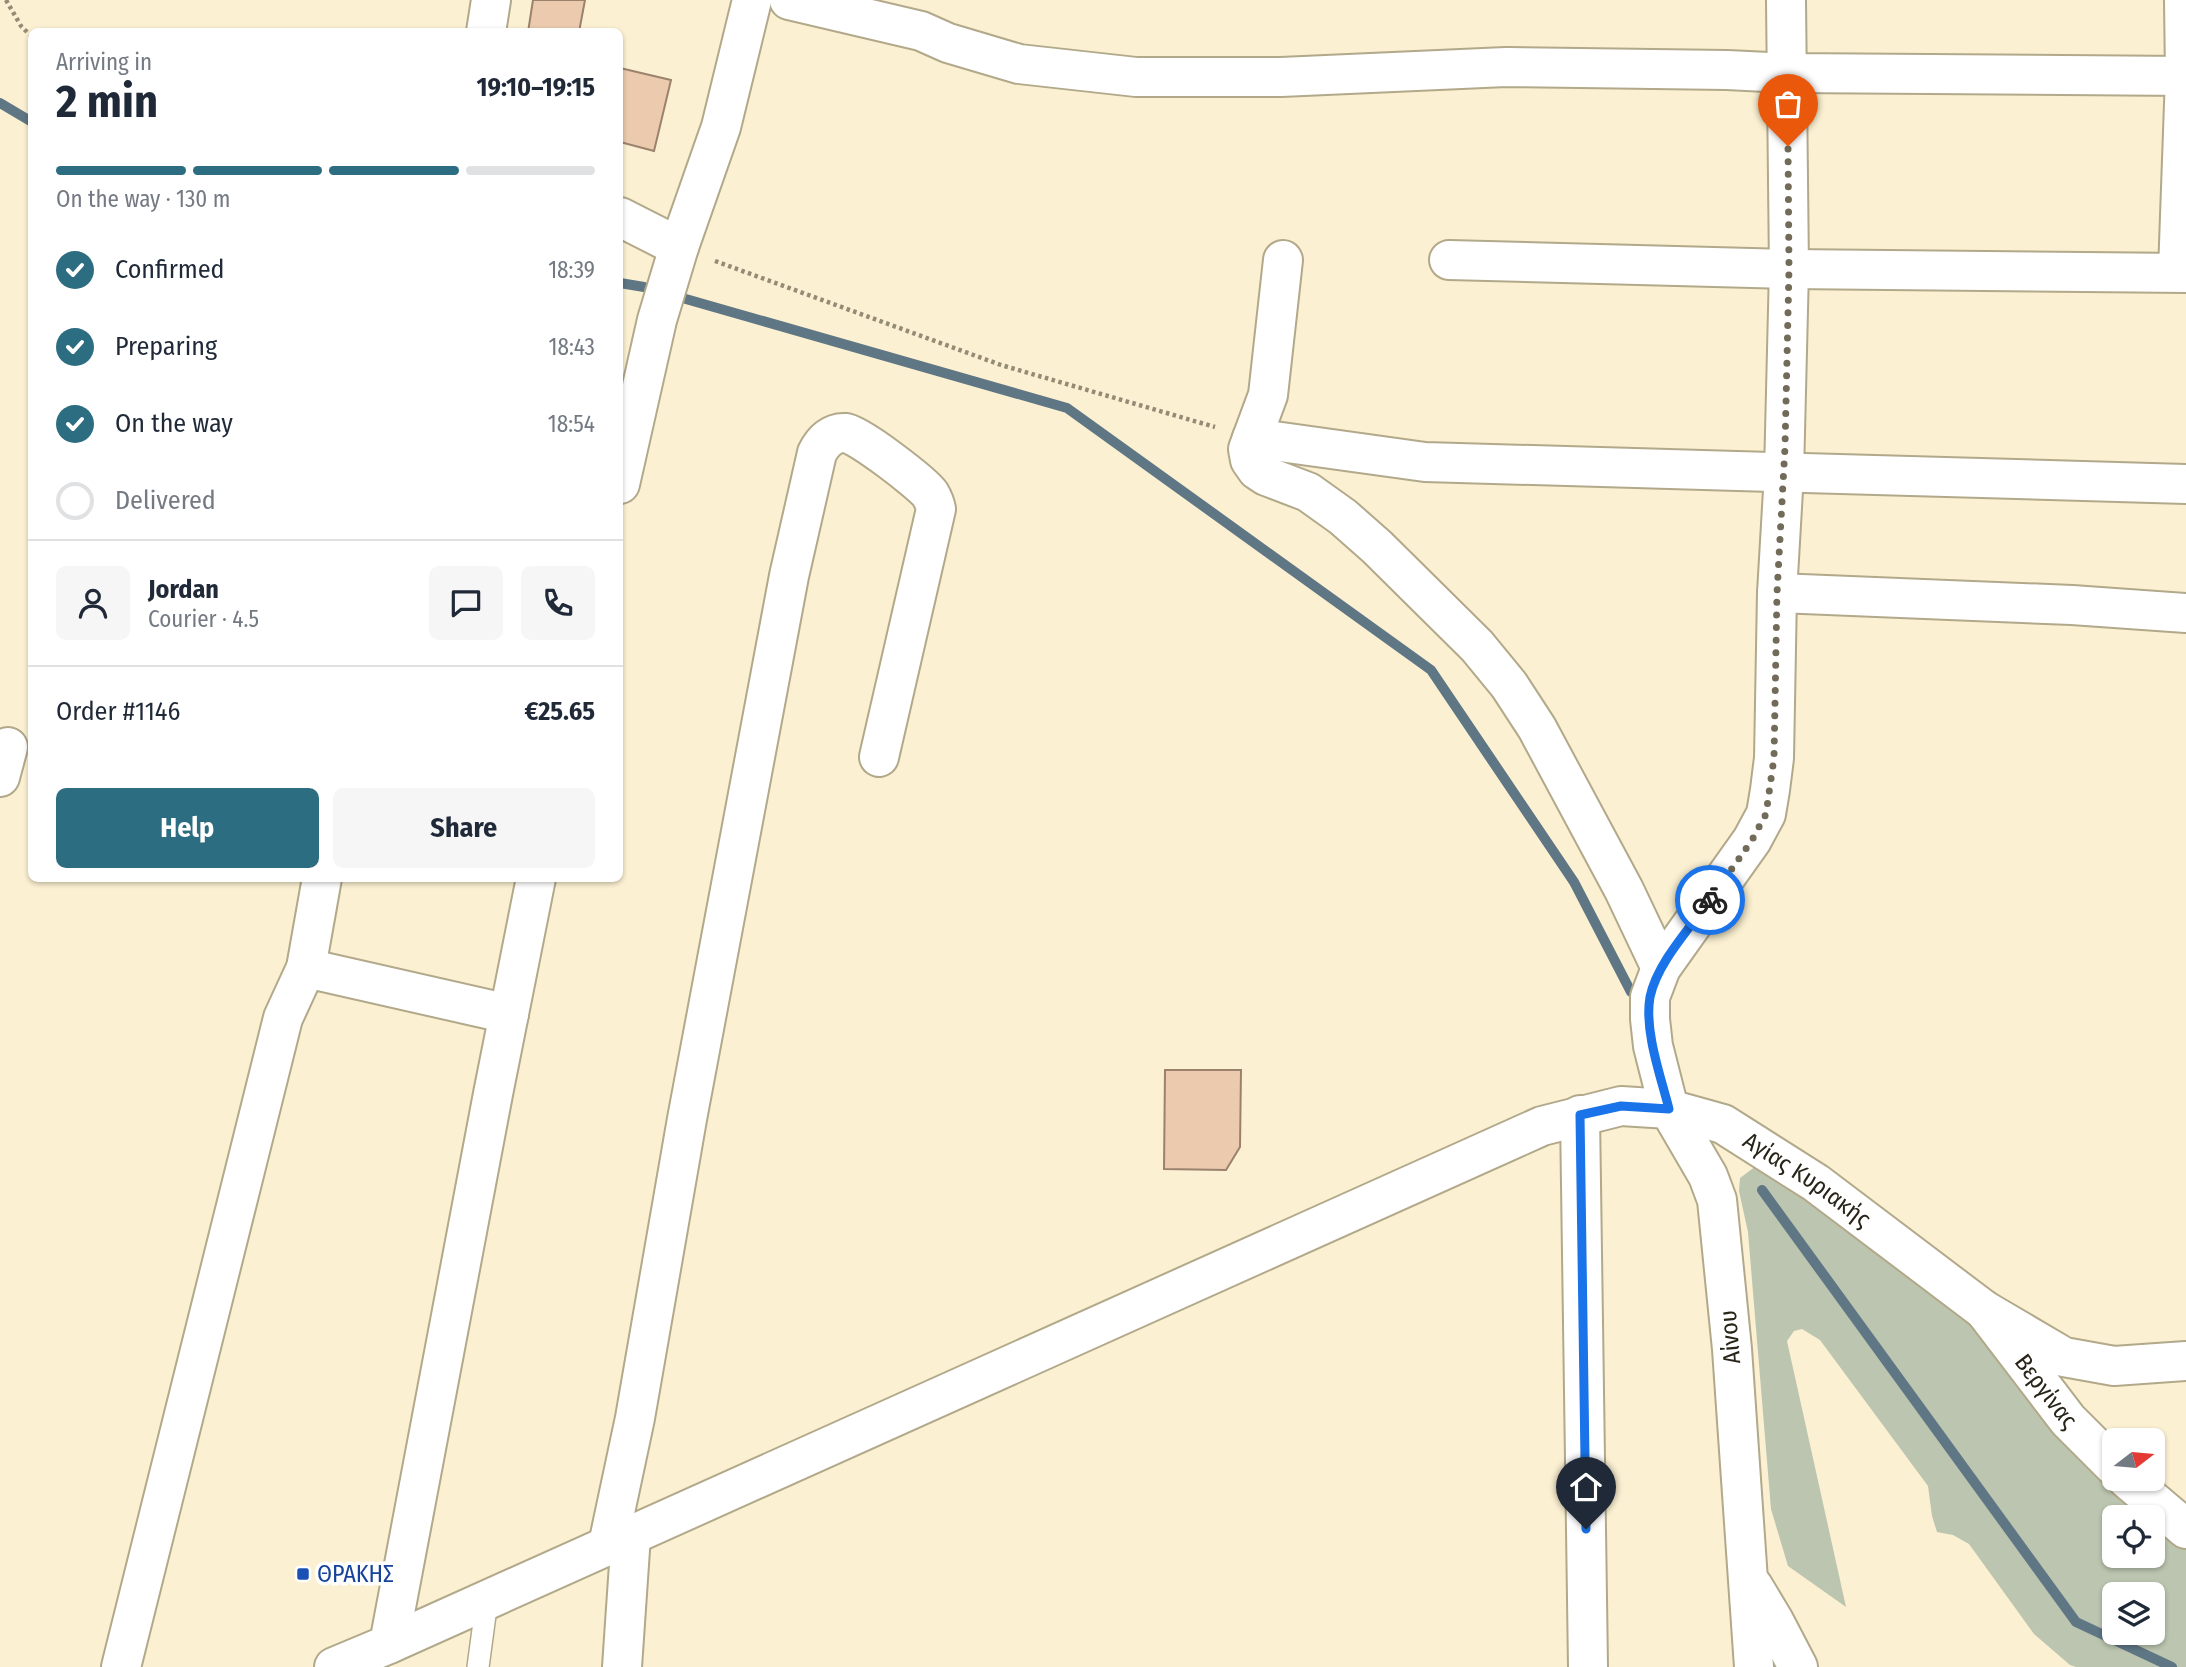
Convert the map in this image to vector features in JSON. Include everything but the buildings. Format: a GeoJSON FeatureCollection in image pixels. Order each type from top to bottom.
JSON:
{"type":"FeatureCollection","features":[{"type":"Feature","properties":{"kind":"street"},"geometry":{"type":"LineString","coordinates":[[487,28],[491,0]]}},
{"type":"Feature","properties":{"kind":"street"},"geometry":{"type":"LineString","coordinates":[[623,471],[658,317],[721,127],[752,0]]}},
{"type":"Feature","properties":{"kind":"street"},"geometry":{"type":"LineString","coordinates":[[789,0],[921,31],[948,43],[1019,64],[1136,77],[1281,77],[1506,67],[1788,73],[2185,76]]}},
{"type":"Feature","properties":{"kind":"street","name":"Αίνου"},"geometry":{"type":"LineString","coordinates":[[1754,1667],[1732,1349],[1717,1200],[1708,1176],[1669,1109],[1653,1046],[1650,997],[1661,968],[1752,840],[1766,814],[1774,758],[1789,269],[1786,0]]}},
{"type":"Feature","properties":{"kind":"street"},"geometry":{"type":"LineString","coordinates":[[1449,260],[1789,269],[2182,272],[2184,0]]}},
{"type":"Feature","properties":{"kind":"street"},"geometry":{"type":"LineString","coordinates":[[623,219],[676,258]]}},
{"type":"Feature","properties":{"kind":"street"},"geometry":{"type":"LineString","coordinates":[[1283,260],[1268,395],[1248,449],[1250,460],[1257,470],[1266,476],[1308,492],[1343,517],[1477,646],[1509,685],[1543,739],[1624,890],[1661,968]]}},
{"type":"Feature","properties":{"kind":"street"},"geometry":{"type":"LineString","coordinates":[[622,1667],[620,1540],[635,1418],[687,1119],[789,576],[817,453],[823,441],[835,434],[848,433],[860,439],[925,488],[936,509],[879,757]]}},
{"type":"Feature","properties":{"kind":"street"},"geometry":{"type":"LineString","coordinates":[[1252,438],[1425,462],[2186,484]]}},
{"type":"Feature","properties":{"kind":"street"},"geometry":{"type":"LineString","coordinates":[[1777,593],[2186,612]]}},
{"type":"Feature","properties":{"kind":"street"},"geometry":{"type":"LineString","coordinates":[[121,1667],[283,1018],[306,968],[321,882]]}},
{"type":"Feature","properties":{"kind":"street"},"geometry":{"type":"LineString","coordinates":[[389,1644],[535,882]]}},
{"type":"Feature","properties":{"kind":"street"},"geometry":{"type":"LineString","coordinates":[[306,968],[509,1014]]}},
{"type":"Feature","properties":{"kind":"street","name":"Αγίας Κυριακής"},"geometry":{"type":"LineString","coordinates":[[334,1667],[1542,1126],[1621,1106],[1669,1109],[1723,1124],[1816,1183],[1984,1310],[2064,1357],[2115,1366],[2186,1361]]}},
{"type":"Feature","properties":{"kind":"street"},"geometry":{"type":"LineString","coordinates":[[1580,1115],[1588,1667]]}},
{"type":"Feature","properties":{"kind":"street","name":"Βεργίνας"},"geometry":{"type":"LineString","coordinates":[[1984,1310],[2068,1420],[2102,1454]]}},
{"type":"Feature","properties":{"kind":"street"},"geometry":{"type":"LineString","coordinates":[[2141,1491],[2186,1529]]}},
{"type":"Feature","properties":{"kind":"street","name":"Αίνου"},"geometry":{"type":"LineString","coordinates":[[1748,1578],[1798,1667]]}},
{"type":"Feature","properties":{"kind":"lane"},"geometry":{"type":"LineString","coordinates":[[478,1667],[487,1600]]}},
{"type":"Feature","properties":{"kind":"path"},"geometry":{"type":"LineString","coordinates":[[6,0],[28,33]]}},
{"type":"Feature","properties":{"kind":"path"},"geometry":{"type":"LineString","coordinates":[[676,258],[1001,365],[1252,438]]}},
{"type":"Feature","properties":{"kind":"green space"},"geometry":{"type":"Polygon","coordinates":[[[1756,1166],[1979,1315],[2102,1448],[2102,1491],[2142,1491],[2155,1505],[2102,1505],[2102,1568],[2165,1568],[2165,1516],[2186,1539],[2186,1667],[2076,1667],[2070,1665],[2034,1634],[1969,1544],[1953,1535],[1937,1532],[1928,1486],[1820,1340],[1802,1329],[1794,1331],[1787,1341],[1846,1607],[1788,1566],[1771,1509],[1748,1232],[1739,1191],[1740,1178],[1756,1166]]]}},
{"type":"Feature","properties":{"kind":"waterway"},"geometry":{"type":"LineString","coordinates":[[0,103],[28,120]]}},
{"type":"Feature","properties":{"kind":"waterway"},"geometry":{"type":"LineString","coordinates":[[623,284],[644,287],[1067,408],[1431,670],[1574,882],[1631,992]]}},
{"type":"Feature","properties":{"kind":"waterway"},"geometry":{"type":"LineString","coordinates":[[1762,1190],[2076,1622],[2172,1667]]}},
{"type":"Feature","properties":{"kind":"way so far"},"geometry":{"type":"LineString","coordinates":[[1710,900],[1752,840],[1766,814],[1774,758],[1777,593],[1785,447],[1789,269],[1788,146]]}},
{"type":"Feature","properties":{"kind":"place","name":"ΘΡΑΚΗΣ"},"geometry":{"type":"Point","coordinates":[303,1574]}},
{"type":"Feature","properties":{"kind":"route"},"geometry":{"type":"LineString","coordinates":[[1586,1529],[1580,1115],[1621,1106],[1669,1109],[1653,1046],[1650,997],[1661,968],[1710,900]]}}]}
